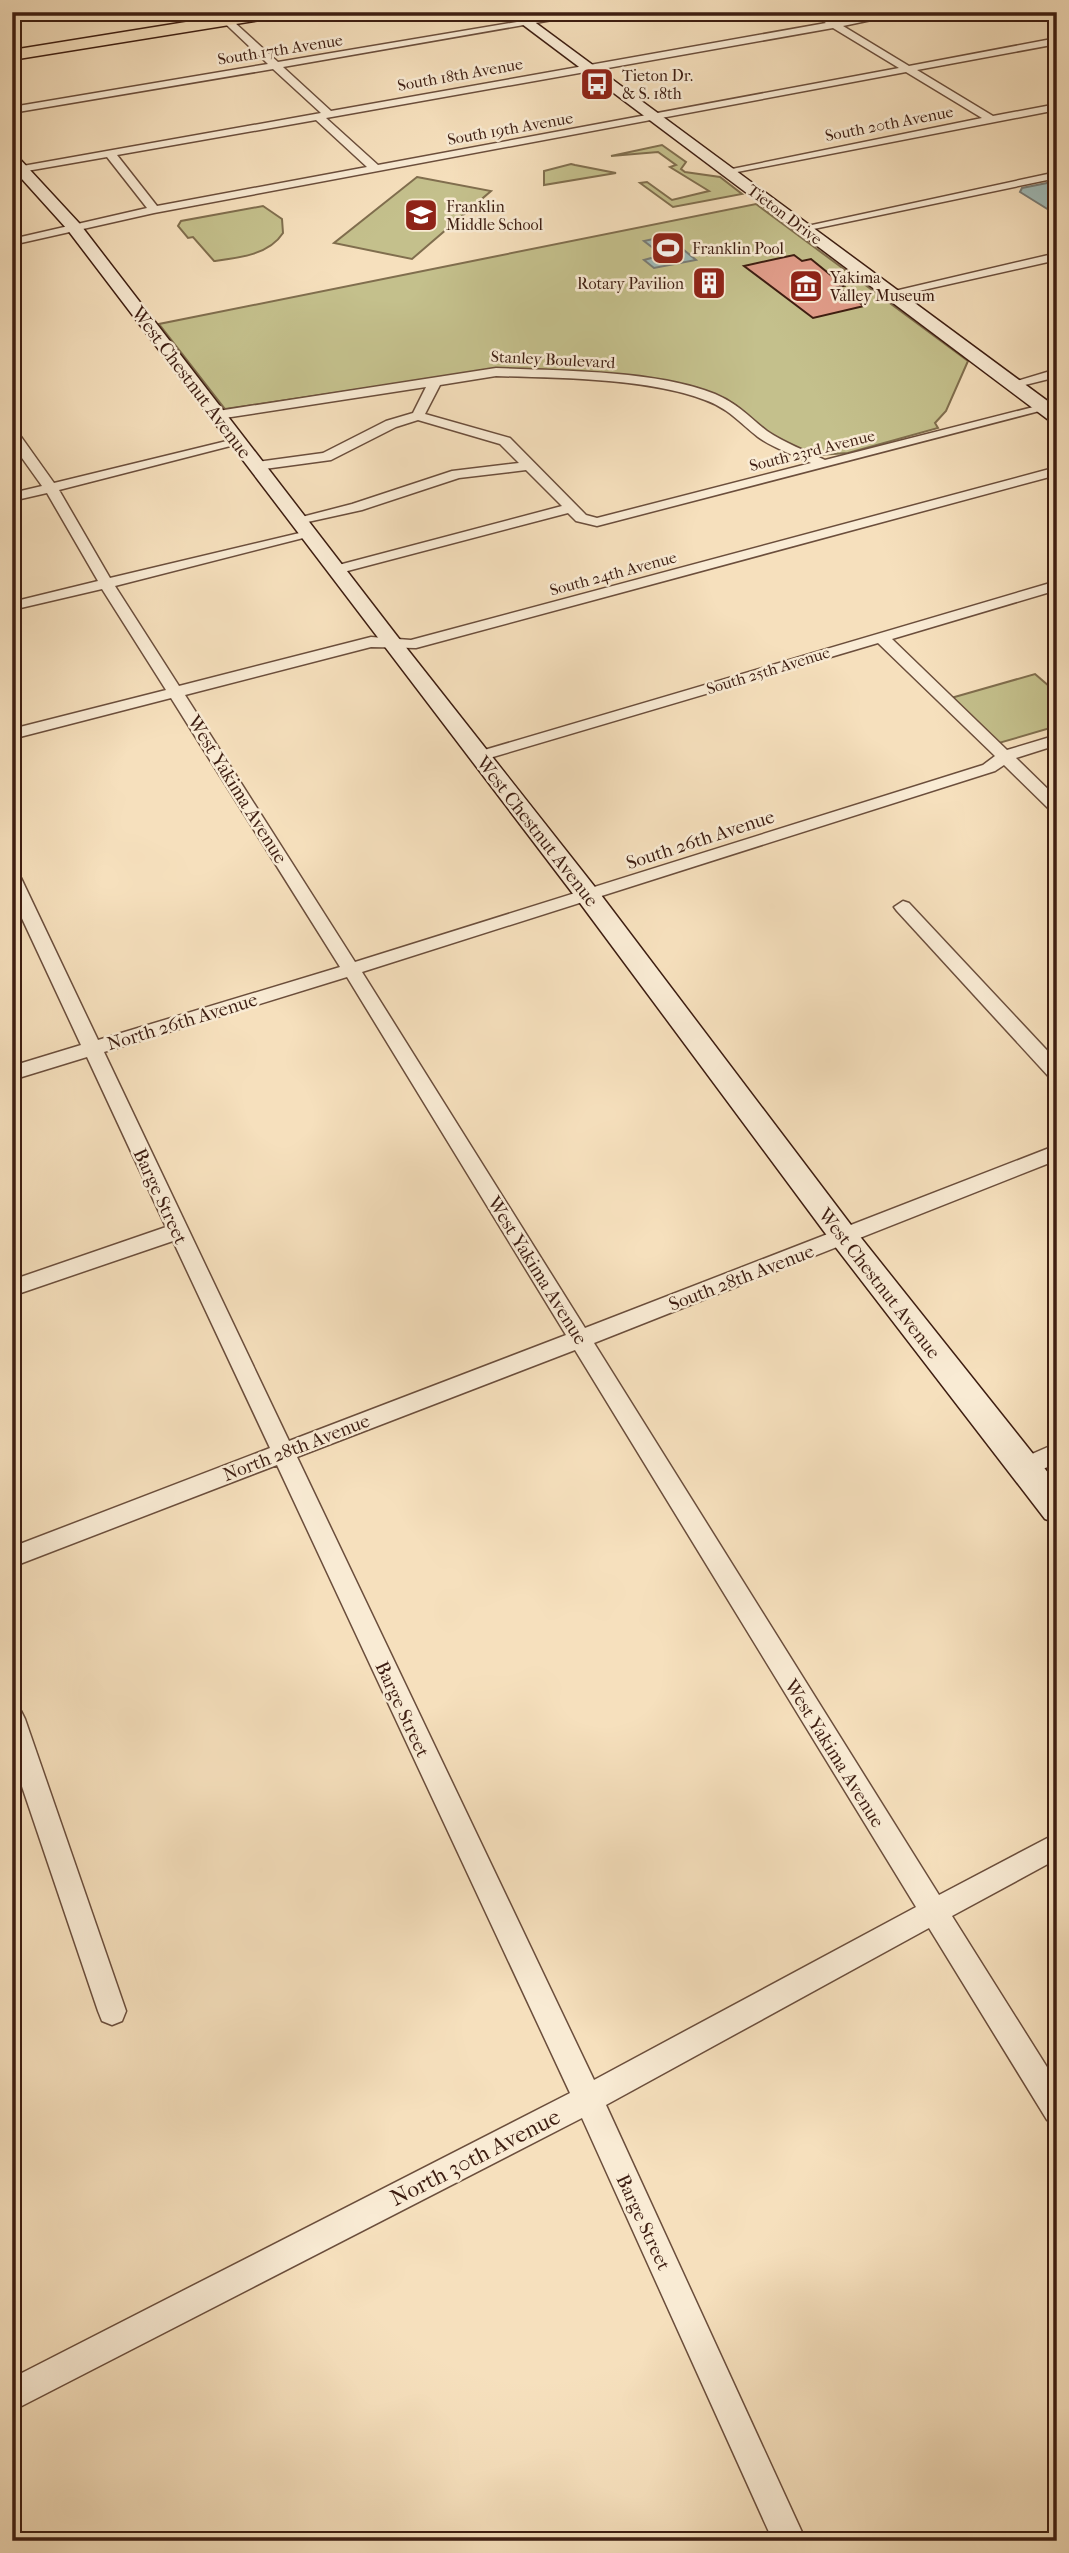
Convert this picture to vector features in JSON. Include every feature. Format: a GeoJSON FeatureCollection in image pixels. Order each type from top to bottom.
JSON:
{"type":"FeatureCollection","features":[{"type":"Feature","properties":{"kind":"main road"},"geometry":{"type":"LineString","coordinates":[[12,55],[221,16],[279,12]]}},
{"type":"Feature","properties":{"kind":"street","name":"Tieton Drive"},"geometry":{"type":"LineString","coordinates":[[512,12],[1051,412]]}},
{"type":"Feature","properties":{"kind":"street","name":"South 17th Avenue"},"geometry":{"type":"LineString","coordinates":[[12,110],[594,12]]}},
{"type":"Feature","properties":{"kind":"street"},"geometry":{"type":"LineString","coordinates":[[814,12],[990,119]]}},
{"type":"Feature","properties":{"kind":"street","name":"South 18th Avenue"},"geometry":{"type":"LineString","coordinates":[[19,172],[322,114],[905,12]]}},
{"type":"Feature","properties":{"kind":"street"},"geometry":{"type":"LineString","coordinates":[[221,16],[276,66],[375,168]]}},
{"type":"Feature","properties":{"kind":"street","name":"South 19th Avenue"},"geometry":{"type":"LineString","coordinates":[[12,242],[63,233],[73,226],[154,210],[1057,41]]}},
{"type":"Feature","properties":{"kind":"street","name":"South 20th Avenue"},"geometry":{"type":"LineString","coordinates":[[727,171],[1057,107]]}},
{"type":"Feature","properties":{"kind":"street"},"geometry":{"type":"LineString","coordinates":[[110,153],[154,210]]}},
{"type":"Feature","properties":{"kind":"street","name":"West Chestnut Avenue"},"geometry":{"type":"LineString","coordinates":[[19,172],[73,226],[389,641],[589,897],[844,1237],[1057,1509]]}},
{"type":"Feature","properties":{"kind":"street"},"geometry":{"type":"LineString","coordinates":[[804,228],[1057,175]]}},
{"type":"Feature","properties":{"kind":"street"},"geometry":{"type":"LineString","coordinates":[[892,293],[1057,256]]}},
{"type":"Feature","properties":{"kind":"street","name":"Stanley Boulevard"},"geometry":{"type":"LineString","coordinates":[[218,415],[436,379],[496,372],[573,375],[660,385],[708,396],[734,408],[764,435],[825,466]]}},
{"type":"Feature","properties":{"kind":"street"},"geometry":{"type":"LineString","coordinates":[[1013,384],[1057,373]]}},
{"type":"Feature","properties":{"kind":"street"},"geometry":{"type":"LineString","coordinates":[[418,416],[436,379]]}},
{"type":"Feature","properties":{"kind":"street","name":"South 23rd Avenue"},"geometry":{"type":"LineString","coordinates":[[572,508],[588,521],[597,522],[1051,412]]}},
{"type":"Feature","properties":{"kind":"street"},"geometry":{"type":"LineString","coordinates":[[257,467],[326,457],[391,424],[418,416],[505,441],[572,508]]}},
{"type":"Feature","properties":{"kind":"street","name":"West Yakima Avenue"},"geometry":{"type":"LineString","coordinates":[[12,435],[51,488],[106,583],[352,971],[1057,2110]]}},
{"type":"Feature","properties":{"kind":"street"},"geometry":{"type":"LineString","coordinates":[[12,497],[239,442]]}},
{"type":"Feature","properties":{"kind":"street"},"geometry":{"type":"LineString","coordinates":[[12,606],[304,528],[457,474],[528,466]]}},
{"type":"Feature","properties":{"kind":"street","name":"South 24th Avenue"},"geometry":{"type":"LineString","coordinates":[[12,734],[371,642],[389,641],[411,645],[1057,471]]}},
{"type":"Feature","properties":{"kind":"street"},"geometry":{"type":"LineString","coordinates":[[335,570],[572,508]]}},
{"type":"Feature","properties":{"kind":"street","name":"South 25th Avenue"},"geometry":{"type":"LineString","coordinates":[[480,756],[1057,585]]}},
{"type":"Feature","properties":{"kind":"street"},"geometry":{"type":"LineString","coordinates":[[881,637],[1057,807]]}},
{"type":"Feature","properties":{"kind":"street","name":"South 26th Avenue"},"geometry":{"type":"LineString","coordinates":[[352,971],[989,768],[1005,756],[1057,740]]}},
{"type":"Feature","properties":{"kind":"street","name":"Barge Street"},"geometry":{"type":"LineString","coordinates":[[14,886],[587,2099],[790,2541]]}},
{"type":"Feature","properties":{"kind":"street"},"geometry":{"type":"LineString","coordinates":[[903,907],[1057,1073]]}},
{"type":"Feature","properties":{"kind":"street","name":"North 26th Avenue"},"geometry":{"type":"LineString","coordinates":[[12,1073],[352,971]]}},
{"type":"Feature","properties":{"kind":"street","name":"South 28th Avenue"},"geometry":{"type":"LineString","coordinates":[[580,1339],[1057,1152]]}},
{"type":"Feature","properties":{"kind":"street"},"geometry":{"type":"LineString","coordinates":[[12,1288],[178,1231]]}},
{"type":"Feature","properties":{"kind":"street","name":"North 28th Avenue"},"geometry":{"type":"LineString","coordinates":[[12,1557],[282,1451],[580,1339]]}},
{"type":"Feature","properties":{"kind":"street"},"geometry":{"type":"LineString","coordinates":[[1024,1468],[1057,1452]]}},
{"type":"Feature","properties":{"kind":"street"},"geometry":{"type":"LineString","coordinates":[[12,1719],[111,2011]]}},
{"type":"Feature","properties":{"kind":"street","name":"North 30th Avenue"},"geometry":{"type":"LineString","coordinates":[[12,2395],[587,2099],[932,1910],[1057,1845]]}},
{"type":"Feature","properties":{"kind":"shaded area"},"geometry":{"type":"Polygon","coordinates":[[[662,145],[686,162],[681,169],[685,172],[720,177],[742,194],[673,207],[640,183],[647,182],[672,200],[709,191],[670,167],[676,165],[658,152],[611,156],[662,145]]]}},
{"type":"Feature","properties":{"kind":"shaded area"},"geometry":{"type":"Polygon","coordinates":[[[571,164],[616,173],[544,185],[544,171],[571,164]]]}},
{"type":"Feature","properties":{"kind":"shaded area"},"geometry":{"type":"Polygon","coordinates":[[[417,177],[491,191],[412,259],[334,243],[417,177]]]}},
{"type":"Feature","properties":{"kind":"shaded area"},"geometry":{"type":"Polygon","coordinates":[[[756,204],[968,361],[946,411],[935,423],[938,428],[848,453],[819,455],[804,452],[775,438],[733,403],[670,382],[505,368],[225,409],[159,324],[756,204]]]}},
{"type":"Feature","properties":{"kind":"shaded area"},"geometry":{"type":"Polygon","coordinates":[[[263,206],[282,219],[283,233],[270,246],[243,257],[214,261],[193,237],[188,238],[178,226],[181,221],[263,206]]]}},
{"type":"Feature","properties":{"kind":"shaded area"},"geometry":{"type":"Polygon","coordinates":[[[1035,674],[1057,693],[1057,726],[999,743],[951,698],[1035,674]]]}},
{"type":"Feature","properties":{"kind":"water"},"geometry":{"type":"Polygon","coordinates":[[[1057,181],[1057,215],[1020,192],[1022,188],[1057,181]]]}},
{"type":"Feature","properties":{"kind":"water","name":"Franklin Pool"},"geometry":{"type":"Polygon","coordinates":[[[667,236],[696,260],[654,268],[644,260],[662,255],[644,241],[667,236]]]}},
{"type":"Feature","properties":{"kind":"building","name":"Yakima Valley Museum"},"geometry":{"type":"Polygon","coordinates":[[[794,255],[802,261],[811,259],[844,286],[838,287],[864,306],[813,318],[744,266],[794,255]]]}},
{"type":"Feature","properties":{"kind":"place","name":"Tieton Dr. & S. 18th"},"geometry":{"type":"Point","coordinates":[597,84]}},
{"type":"Feature","properties":{"kind":"place","name":"Franklin Middle School"},"geometry":{"type":"Point","coordinates":[421,215]}},
{"type":"Feature","properties":{"kind":"place","name":"Franklin Pool"},"geometry":{"type":"Point","coordinates":[668,248]}},
{"type":"Feature","properties":{"kind":"place","name":"Rotary Pavilion"},"geometry":{"type":"Point","coordinates":[709,283]}},
{"type":"Feature","properties":{"kind":"place","name":"Yakima Valley Museum"},"geometry":{"type":"Point","coordinates":[806,286]}}]}
